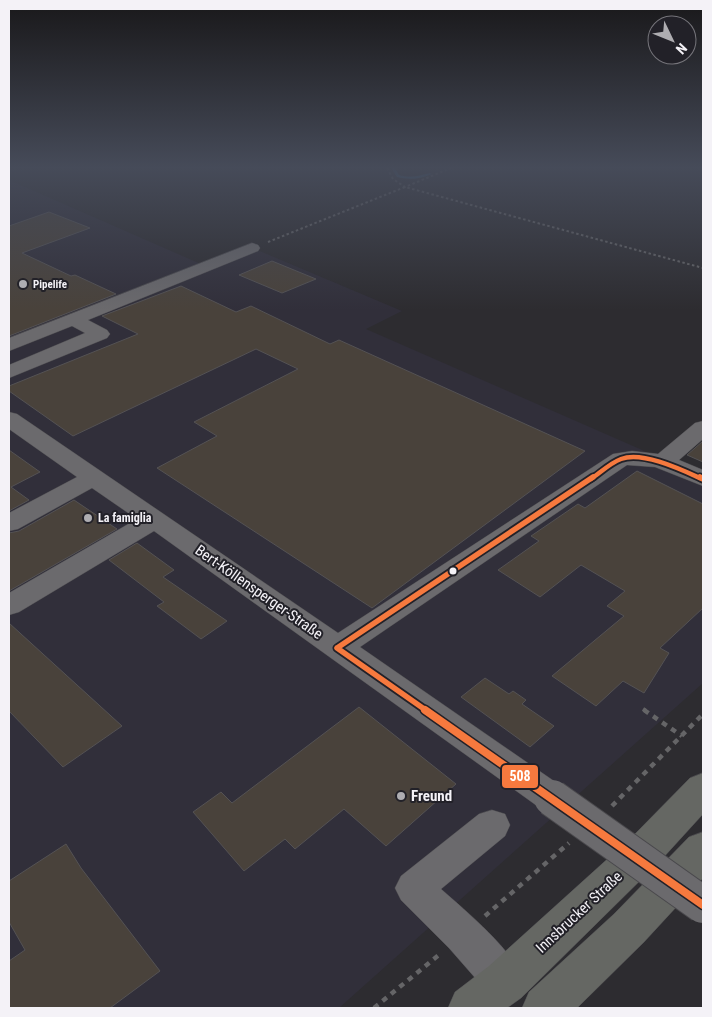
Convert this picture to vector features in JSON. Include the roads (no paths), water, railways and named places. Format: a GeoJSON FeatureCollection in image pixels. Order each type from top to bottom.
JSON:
{"type":"FeatureCollection","features":[{"type":"Feature","properties":{"kind":"main road","name":"Innsbrucker Straße"},"geometry":{"type":"LineString","coordinates":[[471,1008],[505,982],[648,847],[703,788]]}},
{"type":"Feature","properties":{"kind":"main road"},"geometry":{"type":"LineString","coordinates":[[545,1008],[629,928],[703,850]]}},
{"type":"Feature","properties":{"kind":"street"},"geometry":{"type":"LineString","coordinates":[[9,345],[252,248]]}},
{"type":"Feature","properties":{"kind":"street"},"geometry":{"type":"LineString","coordinates":[[9,372],[100,334],[73,319]]}},
{"type":"Feature","properties":{"kind":"street","name":"Bert-Köllensperger-Straße"},"geometry":{"type":"LineString","coordinates":[[9,419],[703,905]]}},
{"type":"Feature","properties":{"kind":"street"},"geometry":{"type":"LineString","coordinates":[[663,462],[703,428]]}},
{"type":"Feature","properties":{"kind":"street"},"geometry":{"type":"LineString","coordinates":[[337,648],[621,459],[633,456],[663,462],[703,479]]}},
{"type":"Feature","properties":{"kind":"street"},"geometry":{"type":"LineString","coordinates":[[9,523],[94,477]]}},
{"type":"Feature","properties":{"kind":"street"},"geometry":{"type":"LineString","coordinates":[[9,605],[155,520]]}},
{"type":"Feature","properties":{"kind":"street"},"geometry":{"type":"LineString","coordinates":[[492,825],[414,888],[463,935],[505,982]]}},
{"type":"Feature","properties":{"kind":"place","name":"Pipelife"},"geometry":{"type":"Point","coordinates":[23,284]}},
{"type":"Feature","properties":{"kind":"place","name":"La famiglia"},"geometry":{"type":"Point","coordinates":[88,518]}},
{"type":"Feature","properties":{"kind":"place","name":"Freund"},"geometry":{"type":"Point","coordinates":[401,796]}}]}
